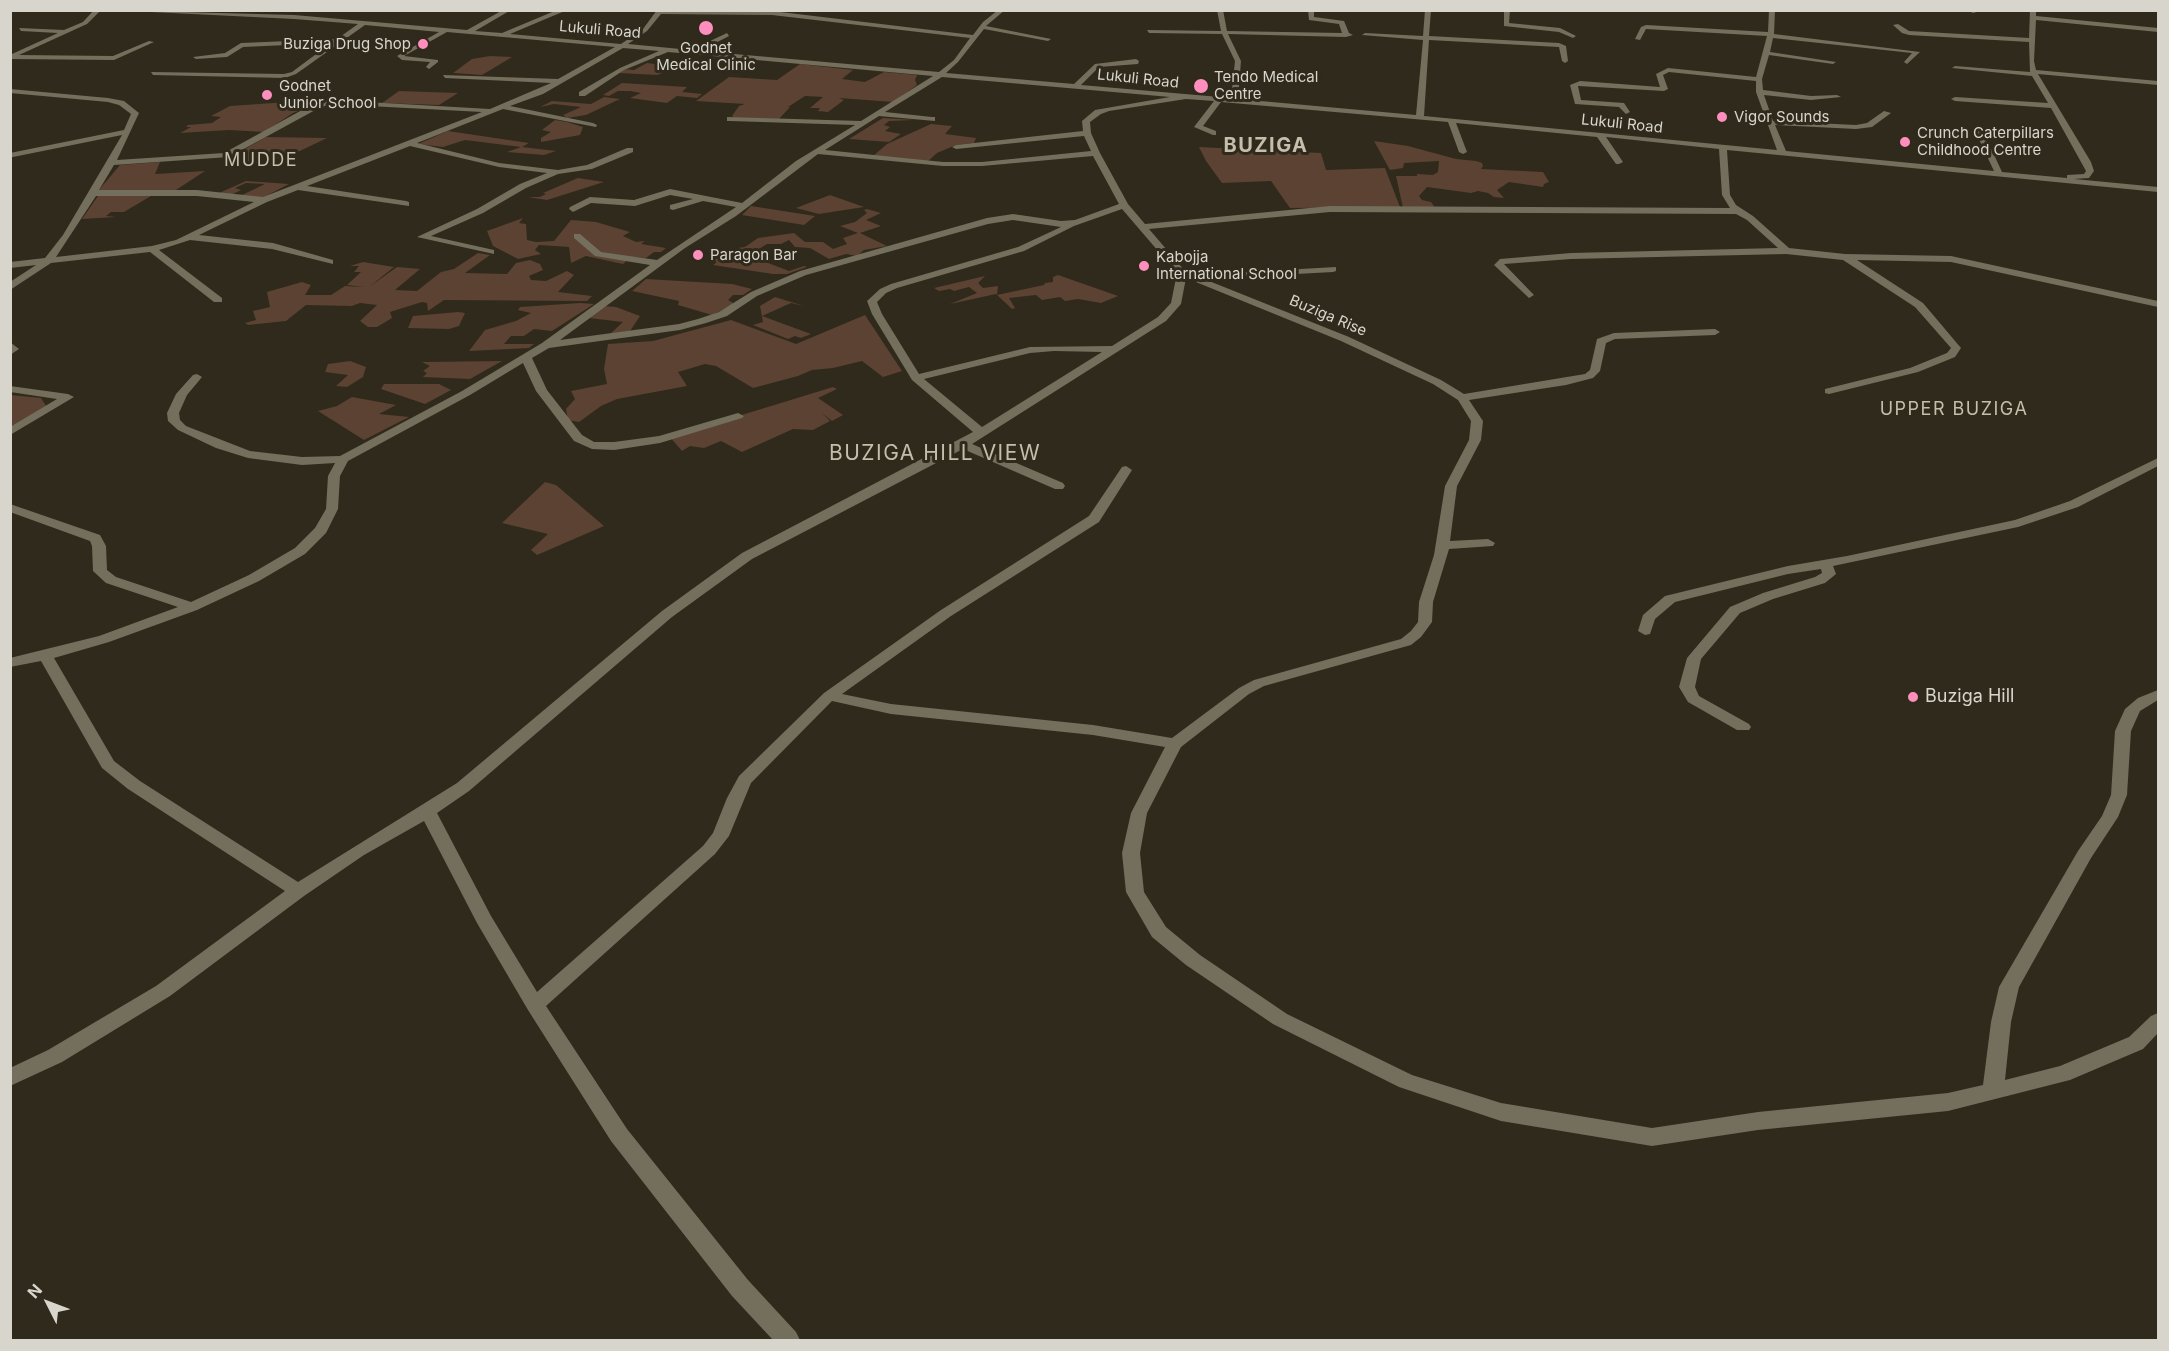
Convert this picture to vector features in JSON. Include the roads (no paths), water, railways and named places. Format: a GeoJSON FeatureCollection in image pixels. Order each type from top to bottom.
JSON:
{"type":"FeatureCollection","features":[{"type":"Feature","properties":{"kind":"street"},"geometry":{"type":"LineString","coordinates":[[10,57],[91,19],[98,10]]}},
{"type":"Feature","properties":{"kind":"street","name":"Lukuli Road"},"geometry":{"type":"LineString","coordinates":[[114,10],[294,17],[469,32],[1420,117],[1783,154],[1998,172],[2158,190]]}},
{"type":"Feature","properties":{"kind":"street"},"geometry":{"type":"LineString","coordinates":[[294,17],[309,10]]}},
{"type":"Feature","properties":{"kind":"street"},"geometry":{"type":"LineString","coordinates":[[469,32],[508,10]]}},
{"type":"Feature","properties":{"kind":"street"},"geometry":{"type":"LineString","coordinates":[[502,35],[564,10]]}},
{"type":"Feature","properties":{"kind":"street"},"geometry":{"type":"LineString","coordinates":[[197,377],[182,394],[173,413],[174,422],[182,428],[220,446],[248,454],[302,461],[343,459],[466,393],[546,345],[658,263],[743,206],[781,176],[941,74],[956,62],[982,27],[1002,10]]}},
{"type":"Feature","properties":{"kind":"street"},"geometry":{"type":"LineString","coordinates":[[1220,10],[1225,34],[1239,61],[1234,101]]}},
{"type":"Feature","properties":{"kind":"street"},"geometry":{"type":"LineString","coordinates":[[1149,32],[1348,35],[1342,22],[1311,19],[1311,10]]}},
{"type":"Feature","properties":{"kind":"street"},"geometry":{"type":"LineString","coordinates":[[1420,117],[1428,10]]}},
{"type":"Feature","properties":{"kind":"street"},"geometry":{"type":"LineString","coordinates":[[1502,42],[1507,10]]}},
{"type":"Feature","properties":{"kind":"street"},"geometry":{"type":"LineString","coordinates":[[1772,10],[1771,35],[1759,79],[1760,92],[1783,154]]}},
{"type":"Feature","properties":{"kind":"street"},"geometry":{"type":"LineString","coordinates":[[10,265],[152,249],[189,237],[264,200],[504,107],[562,81],[645,30],[660,11],[755,12],[975,37]]}},
{"type":"Feature","properties":{"kind":"street"},"geometry":{"type":"LineString","coordinates":[[815,18],[827,11]]}},
{"type":"Feature","properties":{"kind":"street"},"geometry":{"type":"LineString","coordinates":[[1979,131],[1998,172],[2086,176],[2090,171],[2087,162],[2034,73],[2031,61],[2033,14],[2158,30]]}},
{"type":"Feature","properties":{"kind":"street"},"geometry":{"type":"LineString","coordinates":[[153,73],[285,76],[294,73],[364,23]]}},
{"type":"Feature","properties":{"kind":"street"},"geometry":{"type":"LineString","coordinates":[[1506,25],[1560,30],[1573,36]]}},
{"type":"Feature","properties":{"kind":"street"},"geometry":{"type":"LineString","coordinates":[[1896,25],[1909,33],[2033,40]]}},
{"type":"Feature","properties":{"kind":"street"},"geometry":{"type":"LineString","coordinates":[[982,27],[1048,39]]}},
{"type":"Feature","properties":{"kind":"street"},"geometry":{"type":"LineString","coordinates":[[1638,39],[1642,28],[1646,27],[1771,35],[1917,51],[1907,62]]}},
{"type":"Feature","properties":{"kind":"street"},"geometry":{"type":"LineString","coordinates":[[21,29],[67,31]]}},
{"type":"Feature","properties":{"kind":"street"},"geometry":{"type":"LineString","coordinates":[[429,68],[436,60],[400,56],[446,30]]}},
{"type":"Feature","properties":{"kind":"street"},"geometry":{"type":"LineString","coordinates":[[692,52],[727,35]]}},
{"type":"Feature","properties":{"kind":"street"},"geometry":{"type":"LineString","coordinates":[[1365,35],[1562,46],[1565,61]]}},
{"type":"Feature","properties":{"kind":"street"},"geometry":{"type":"LineString","coordinates":[[196,57],[226,55],[241,45],[339,41]]}},
{"type":"Feature","properties":{"kind":"street"},"geometry":{"type":"LineString","coordinates":[[10,57],[114,58],[151,42]]}},
{"type":"Feature","properties":{"kind":"street"},"geometry":{"type":"LineString","coordinates":[[582,94],[622,69],[668,50]]}},
{"type":"Feature","properties":{"kind":"street"},"geometry":{"type":"LineString","coordinates":[[1766,53],[1833,62]]}},
{"type":"Feature","properties":{"kind":"street"},"geometry":{"type":"LineString","coordinates":[[1076,86],[1097,65],[1136,63],[1136,61]]}},
{"type":"Feature","properties":{"kind":"street"},"geometry":{"type":"LineString","coordinates":[[1955,68],[2158,83]]}},
{"type":"Feature","properties":{"kind":"street"},"geometry":{"type":"LineString","coordinates":[[1626,112],[1621,105],[1578,102],[1573,87],[1580,83],[1664,88],[1659,74],[1668,70],[1759,79]]}},
{"type":"Feature","properties":{"kind":"street"},"geometry":{"type":"LineString","coordinates":[[445,76],[562,81]]}},
{"type":"Feature","properties":{"kind":"street"},"geometry":{"type":"LineString","coordinates":[[10,91],[121,103],[135,113],[111,164],[67,236],[48,261],[10,287]]}},
{"type":"Feature","properties":{"kind":"street"},"geometry":{"type":"LineString","coordinates":[[1760,92],[1811,98],[1837,97]]}},
{"type":"Feature","properties":{"kind":"street"},"geometry":{"type":"LineString","coordinates":[[956,147],[1087,132],[1086,121],[1098,112],[1184,97]]}},
{"type":"Feature","properties":{"kind":"street"},"geometry":{"type":"LineString","coordinates":[[1955,99],[2054,106]]}},
{"type":"Feature","properties":{"kind":"street"},"geometry":{"type":"LineString","coordinates":[[1213,133],[1198,128],[1219,100]]}},
{"type":"Feature","properties":{"kind":"street"},"geometry":{"type":"LineString","coordinates":[[111,164],[226,155],[316,106],[331,102],[494,110]]}},
{"type":"Feature","properties":{"kind":"street"},"geometry":{"type":"LineString","coordinates":[[504,107],[593,125]]}},
{"type":"Feature","properties":{"kind":"street"},"geometry":{"type":"LineString","coordinates":[[1770,123],[1833,128],[1856,127],[1869,125],[1887,113]]}},
{"type":"Feature","properties":{"kind":"street"},"geometry":{"type":"LineString","coordinates":[[879,114],[932,119]]}},
{"type":"Feature","properties":{"kind":"street"},"geometry":{"type":"LineString","coordinates":[[730,119],[866,123]]}},
{"type":"Feature","properties":{"kind":"street"},"geometry":{"type":"LineString","coordinates":[[1451,120],[1463,152]]}},
{"type":"Feature","properties":{"kind":"street"},"geometry":{"type":"LineString","coordinates":[[13,155],[126,132]]}},
{"type":"Feature","properties":{"kind":"street","name":"Buziga Rise"},"geometry":{"type":"LineString","coordinates":[[1087,132],[1124,205],[1187,275],[1345,339],[1437,382],[1462,398],[1477,421],[1475,440],[1451,486],[1442,545],[1426,602],[1425,622],[1416,634],[1406,642],[1259,683],[1244,691],[1175,744]]}},
{"type":"Feature","properties":{"kind":"street"},"geometry":{"type":"LineString","coordinates":[[1600,135],[1619,162]]}},
{"type":"Feature","properties":{"kind":"street"},"geometry":{"type":"LineString","coordinates":[[408,143],[499,165],[558,172]]}},
{"type":"Feature","properties":{"kind":"street"},"geometry":{"type":"LineString","coordinates":[[1723,148],[1726,195],[1738,211],[1750,218],[1786,251]]}},
{"type":"Feature","properties":{"kind":"street"},"geometry":{"type":"LineString","coordinates":[[491,252],[422,237],[480,211],[523,186],[558,172],[589,167],[630,150]]}},
{"type":"Feature","properties":{"kind":"street"},"geometry":{"type":"LineString","coordinates":[[818,152],[944,164],[982,164],[1096,153]]}},
{"type":"Feature","properties":{"kind":"street"},"geometry":{"type":"LineString","coordinates":[[2112,186],[2158,201]]}},
{"type":"Feature","properties":{"kind":"street"},"geometry":{"type":"LineString","coordinates":[[296,187],[406,204]]}},
{"type":"Feature","properties":{"kind":"street"},"geometry":{"type":"LineString","coordinates":[[93,193],[177,192],[264,200]]}},
{"type":"Feature","properties":{"kind":"street"},"geometry":{"type":"LineString","coordinates":[[573,209],[590,200],[630,203],[670,192],[743,206]]}},
{"type":"Feature","properties":{"kind":"street"},"geometry":{"type":"LineString","coordinates":[[673,207],[705,199]]}},
{"type":"Feature","properties":{"kind":"street"},"geometry":{"type":"LineString","coordinates":[[980,432],[916,378],[877,314],[872,301],[875,296],[894,286],[1021,249],[1076,223],[1124,205]]}},
{"type":"Feature","properties":{"kind":"street"},"geometry":{"type":"LineString","coordinates":[[1142,227],[1330,208],[1576,212],[1738,211]]}},
{"type":"Feature","properties":{"kind":"street"},"geometry":{"type":"LineString","coordinates":[[546,345],[680,327],[702,321],[723,314],[754,294],[804,273],[987,221],[1013,218],[1061,224],[1076,223]]}},
{"type":"Feature","properties":{"kind":"street"},"geometry":{"type":"LineString","coordinates":[[577,236],[598,254],[658,263]]}},
{"type":"Feature","properties":{"kind":"street"},"geometry":{"type":"LineString","coordinates":[[189,237],[273,246],[330,262]]}},
{"type":"Feature","properties":{"kind":"street"},"geometry":{"type":"LineString","coordinates":[[152,249],[218,300]]}},
{"type":"Feature","properties":{"kind":"street"},"geometry":{"type":"LineString","coordinates":[[1529,295],[1499,265],[1500,262],[1571,256],[1786,251],[1845,257],[1951,259],[2158,304]]}},
{"type":"Feature","properties":{"kind":"street"},"geometry":{"type":"LineString","coordinates":[[1829,392],[1914,370],[1951,355],[1956,348],[1919,305],[1845,257]]}},
{"type":"Feature","properties":{"kind":"street"},"geometry":{"type":"LineString","coordinates":[[10,1078],[63,1051],[163,991],[297,891],[463,787],[667,614],[747,556],[963,444],[1162,318],[1176,304],[1187,275],[1333,269]]}},
{"type":"Feature","properties":{"kind":"street"},"geometry":{"type":"LineString","coordinates":[[1462,398],[1566,382],[1589,376],[1595,371],[1601,341],[1614,336],[1715,332]]}},
{"type":"Feature","properties":{"kind":"street"},"geometry":{"type":"LineString","coordinates":[[10,345],[14,349],[10,352]]}},
{"type":"Feature","properties":{"kind":"street"},"geometry":{"type":"LineString","coordinates":[[916,378],[1030,350],[1115,349]]}},
{"type":"Feature","properties":{"kind":"street"},"geometry":{"type":"LineString","coordinates":[[526,357],[542,391],[578,438],[592,445],[614,446],[660,439],[738,416]]}},
{"type":"Feature","properties":{"kind":"street"},"geometry":{"type":"LineString","coordinates":[[10,389],[68,397],[10,432]]}},
{"type":"Feature","properties":{"kind":"street"},"geometry":{"type":"LineString","coordinates":[[963,444],[1059,486]]}},
{"type":"Feature","properties":{"kind":"street"},"geometry":{"type":"LineString","coordinates":[[10,663],[45,656],[192,608],[254,578],[300,551],[321,530],[332,509],[334,476],[343,459]]}},
{"type":"Feature","properties":{"kind":"street"},"geometry":{"type":"LineString","coordinates":[[1645,631],[1648,618],[1670,599],[1788,570],[2018,523],[2074,504],[2158,462]]}},
{"type":"Feature","properties":{"kind":"street"},"geometry":{"type":"LineString","coordinates":[[535,1005],[709,850],[720,836],[745,780],[829,696],[946,613],[1094,519],[1126,470]]}},
{"type":"Feature","properties":{"kind":"street"},"geometry":{"type":"LineString","coordinates":[[10,508],[94,538],[99,546],[100,571],[111,580],[192,608]]}},
{"type":"Feature","properties":{"kind":"street"},"geometry":{"type":"LineString","coordinates":[[1442,545],[1488,543]]}},
{"type":"Feature","properties":{"kind":"street"},"geometry":{"type":"LineString","coordinates":[[1743,728],[1694,699],[1687,687],[1694,658],[1735,610],[1768,596],[1820,580],[1829,574],[1826,564]]}},
{"type":"Feature","properties":{"kind":"street"},"geometry":{"type":"LineString","coordinates":[[45,656],[108,764],[134,785],[297,891]]}},
{"type":"Feature","properties":{"kind":"street"},"geometry":{"type":"LineString","coordinates":[[1992,1090],[2001,1022],[2009,987],[2084,855],[2109,817],[2119,795],[2123,730],[2133,709],[2143,701],[2158,695]]}},
{"type":"Feature","properties":{"kind":"street"},"geometry":{"type":"LineString","coordinates":[[829,696],[891,709],[1094,730],[1175,744],[1139,813],[1131,853],[1135,892],[1159,932],[1193,960],[1280,1019],[1406,1081],[1501,1112],[1652,1137],[1758,1121],[1948,1102],[2063,1074],[2136,1043],[2158,1021]]}},
{"type":"Feature","properties":{"kind":"street"},"geometry":{"type":"LineString","coordinates":[[428,811],[483,918],[535,1005],[619,1135],[740,1288],[788,1341]]}},
{"type":"Feature","properties":{"kind":"place","name":"Godnet Medical Clinic"},"geometry":{"type":"Point","coordinates":[706,28]}},
{"type":"Feature","properties":{"kind":"place","name":"Buziga Drug Shop"},"geometry":{"type":"Point","coordinates":[423,44]}},
{"type":"Feature","properties":{"kind":"place","name":"Tendo Medical Centre"},"geometry":{"type":"Point","coordinates":[1201,86]}},
{"type":"Feature","properties":{"kind":"place","name":"Godnet Junior School"},"geometry":{"type":"Point","coordinates":[267,95]}},
{"type":"Feature","properties":{"kind":"place","name":"Vigor Sounds"},"geometry":{"type":"Point","coordinates":[1722,117]}},
{"type":"Feature","properties":{"kind":"place","name":"Crunch Caterpillars Childhood Centre"},"geometry":{"type":"Point","coordinates":[1905,142]}},
{"type":"Feature","properties":{"kind":"place","name":"Paragon Bar"},"geometry":{"type":"Point","coordinates":[698,255]}},
{"type":"Feature","properties":{"kind":"place","name":"Kabojja International School"},"geometry":{"type":"Point","coordinates":[1144,266]}},
{"type":"Feature","properties":{"kind":"place","name":"Buziga Hill"},"geometry":{"type":"Point","coordinates":[1913,697]}},
{"type":"Feature","properties":{"kind":"district","name":"BUZIGA"},"geometry":{"type":"Point","coordinates":[1266,146]}},
{"type":"Feature","properties":{"kind":"district","name":"MUDDE"},"geometry":{"type":"Point","coordinates":[261,161]}},
{"type":"Feature","properties":{"kind":"district","name":"UPPER BUZIGA"},"geometry":{"type":"Point","coordinates":[1954,410]}},
{"type":"Feature","properties":{"kind":"district","name":"BUZIGA HILL VIEW"},"geometry":{"type":"Point","coordinates":[935,454]}}]}
